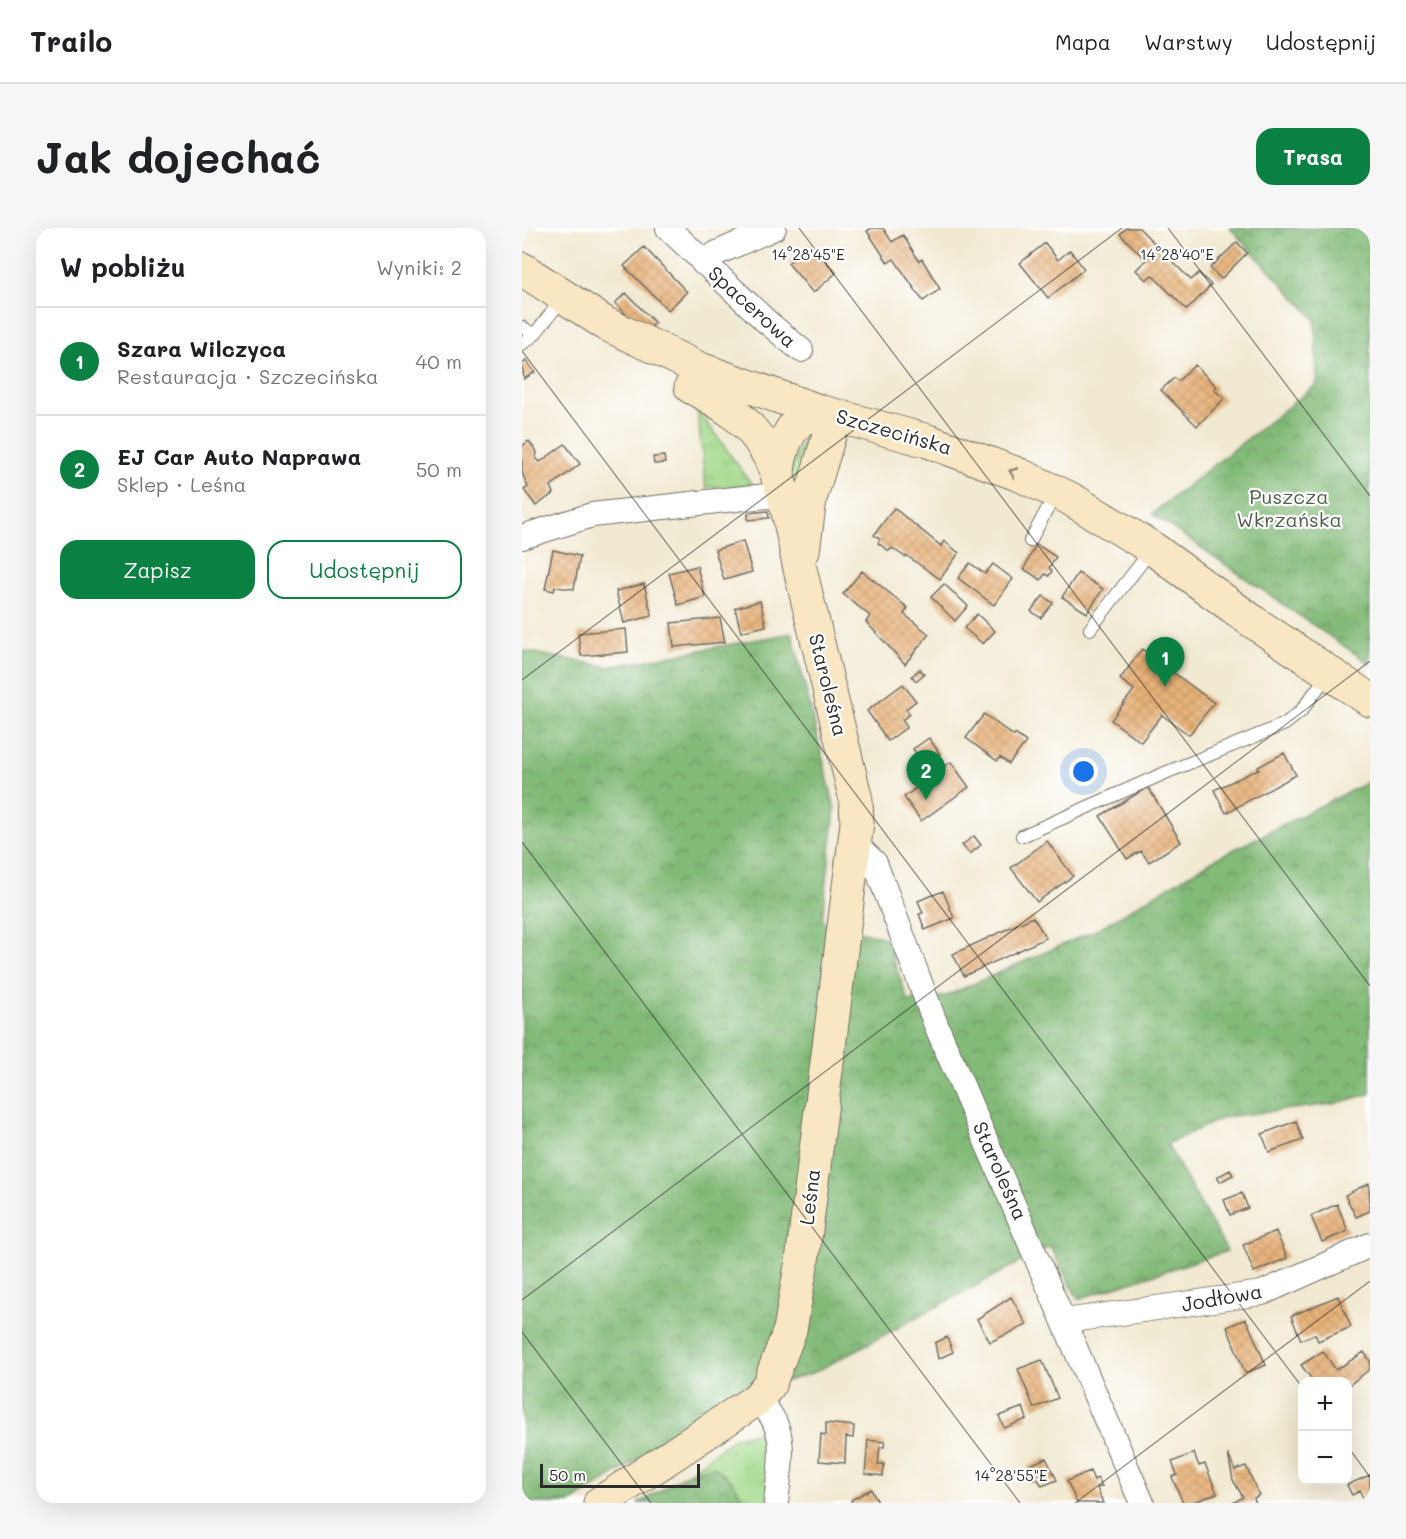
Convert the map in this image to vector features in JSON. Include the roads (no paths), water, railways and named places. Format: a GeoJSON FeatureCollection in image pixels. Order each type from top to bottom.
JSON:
{"type":"FeatureCollection","features":[{"type":"Feature","properties":{"kind":"street","name":"Spacerowa"},"geometry":{"type":"LineString","coordinates":[[668,228],[801,350]]}},
{"type":"Feature","properties":{"kind":"street","name":"Spacerowa"},"geometry":{"type":"LineString","coordinates":[[704,263],[717,253],[774,228]]}},
{"type":"Feature","properties":{"kind":"street","name":"Szczecińska"},"geometry":{"type":"LineString","coordinates":[[522,269],[550,315],[619,331],[815,424]]}},
{"type":"Feature","properties":{"kind":"street","name":"Szczecińska"},"geometry":{"type":"LineString","coordinates":[[522,293],[550,315],[626,357],[691,387],[815,424],[970,477],[1052,502],[1146,556],[1173,584],[1252,621],[1370,700]]}},
{"type":"Feature","properties":{"kind":"street","name":"Staroleśna"},"geometry":{"type":"LineString","coordinates":[[691,387],[720,402],[745,423],[765,448],[790,491]]}},
{"type":"Feature","properties":{"kind":"street","name":"Staroleśna"},"geometry":{"type":"LineString","coordinates":[[815,424],[782,449],[801,571],[856,800]]}},
{"type":"Feature","properties":{"kind":"street"},"geometry":{"type":"LineString","coordinates":[[522,537],[592,514],[790,491]]}},
{"type":"Feature","properties":{"kind":"street","name":"Leśna"},"geometry":{"type":"LineString","coordinates":[[600,1503],[757,1399],[769,1385],[790,1330],[803,1254],[855,844],[856,800]]}},
{"type":"Feature","properties":{"kind":"street","name":"Staroleśna"},"geometry":{"type":"LineString","coordinates":[[855,844],[875,863],[936,1025],[1142,1503]]}},
{"type":"Feature","properties":{"kind":"street","name":"Jodłowa"},"geometry":{"type":"LineString","coordinates":[[1065,1321],[1262,1293],[1370,1245]]}},
{"type":"Feature","properties":{"kind":"street"},"geometry":{"type":"LineString","coordinates":[[757,1399],[771,1412],[778,1428],[781,1450],[776,1503]]}},
{"type":"Feature","properties":{"kind":"lane"},"geometry":{"type":"LineString","coordinates":[[522,327],[550,315]]}},
{"type":"Feature","properties":{"kind":"lane"},"geometry":{"type":"LineString","coordinates":[[522,344],[550,315]]}},
{"type":"Feature","properties":{"kind":"lane"},"geometry":{"type":"LineString","coordinates":[[1030,541],[1052,502]]}},
{"type":"Feature","properties":{"kind":"lane"},"geometry":{"type":"LineString","coordinates":[[1090,629],[1146,556]]}},
{"type":"Feature","properties":{"kind":"lane"},"geometry":{"type":"LineString","coordinates":[[1022,836],[1166,772],[1285,724],[1301,711],[1330,672]]}},
{"type":"Feature","properties":{"kind":"place","name":"Szara Wilczyca"},"geometry":{"type":"Point","coordinates":[1165,687]}},
{"type":"Feature","properties":{"kind":"place","name":"EJ Car Auto Naprawa"},"geometry":{"type":"Point","coordinates":[926,800]}},
{"type":"Feature","properties":{"kind":"park label","name":"Puszcza Wkrzańska"},"geometry":{"type":"Point","coordinates":[1289,508]}}]}
